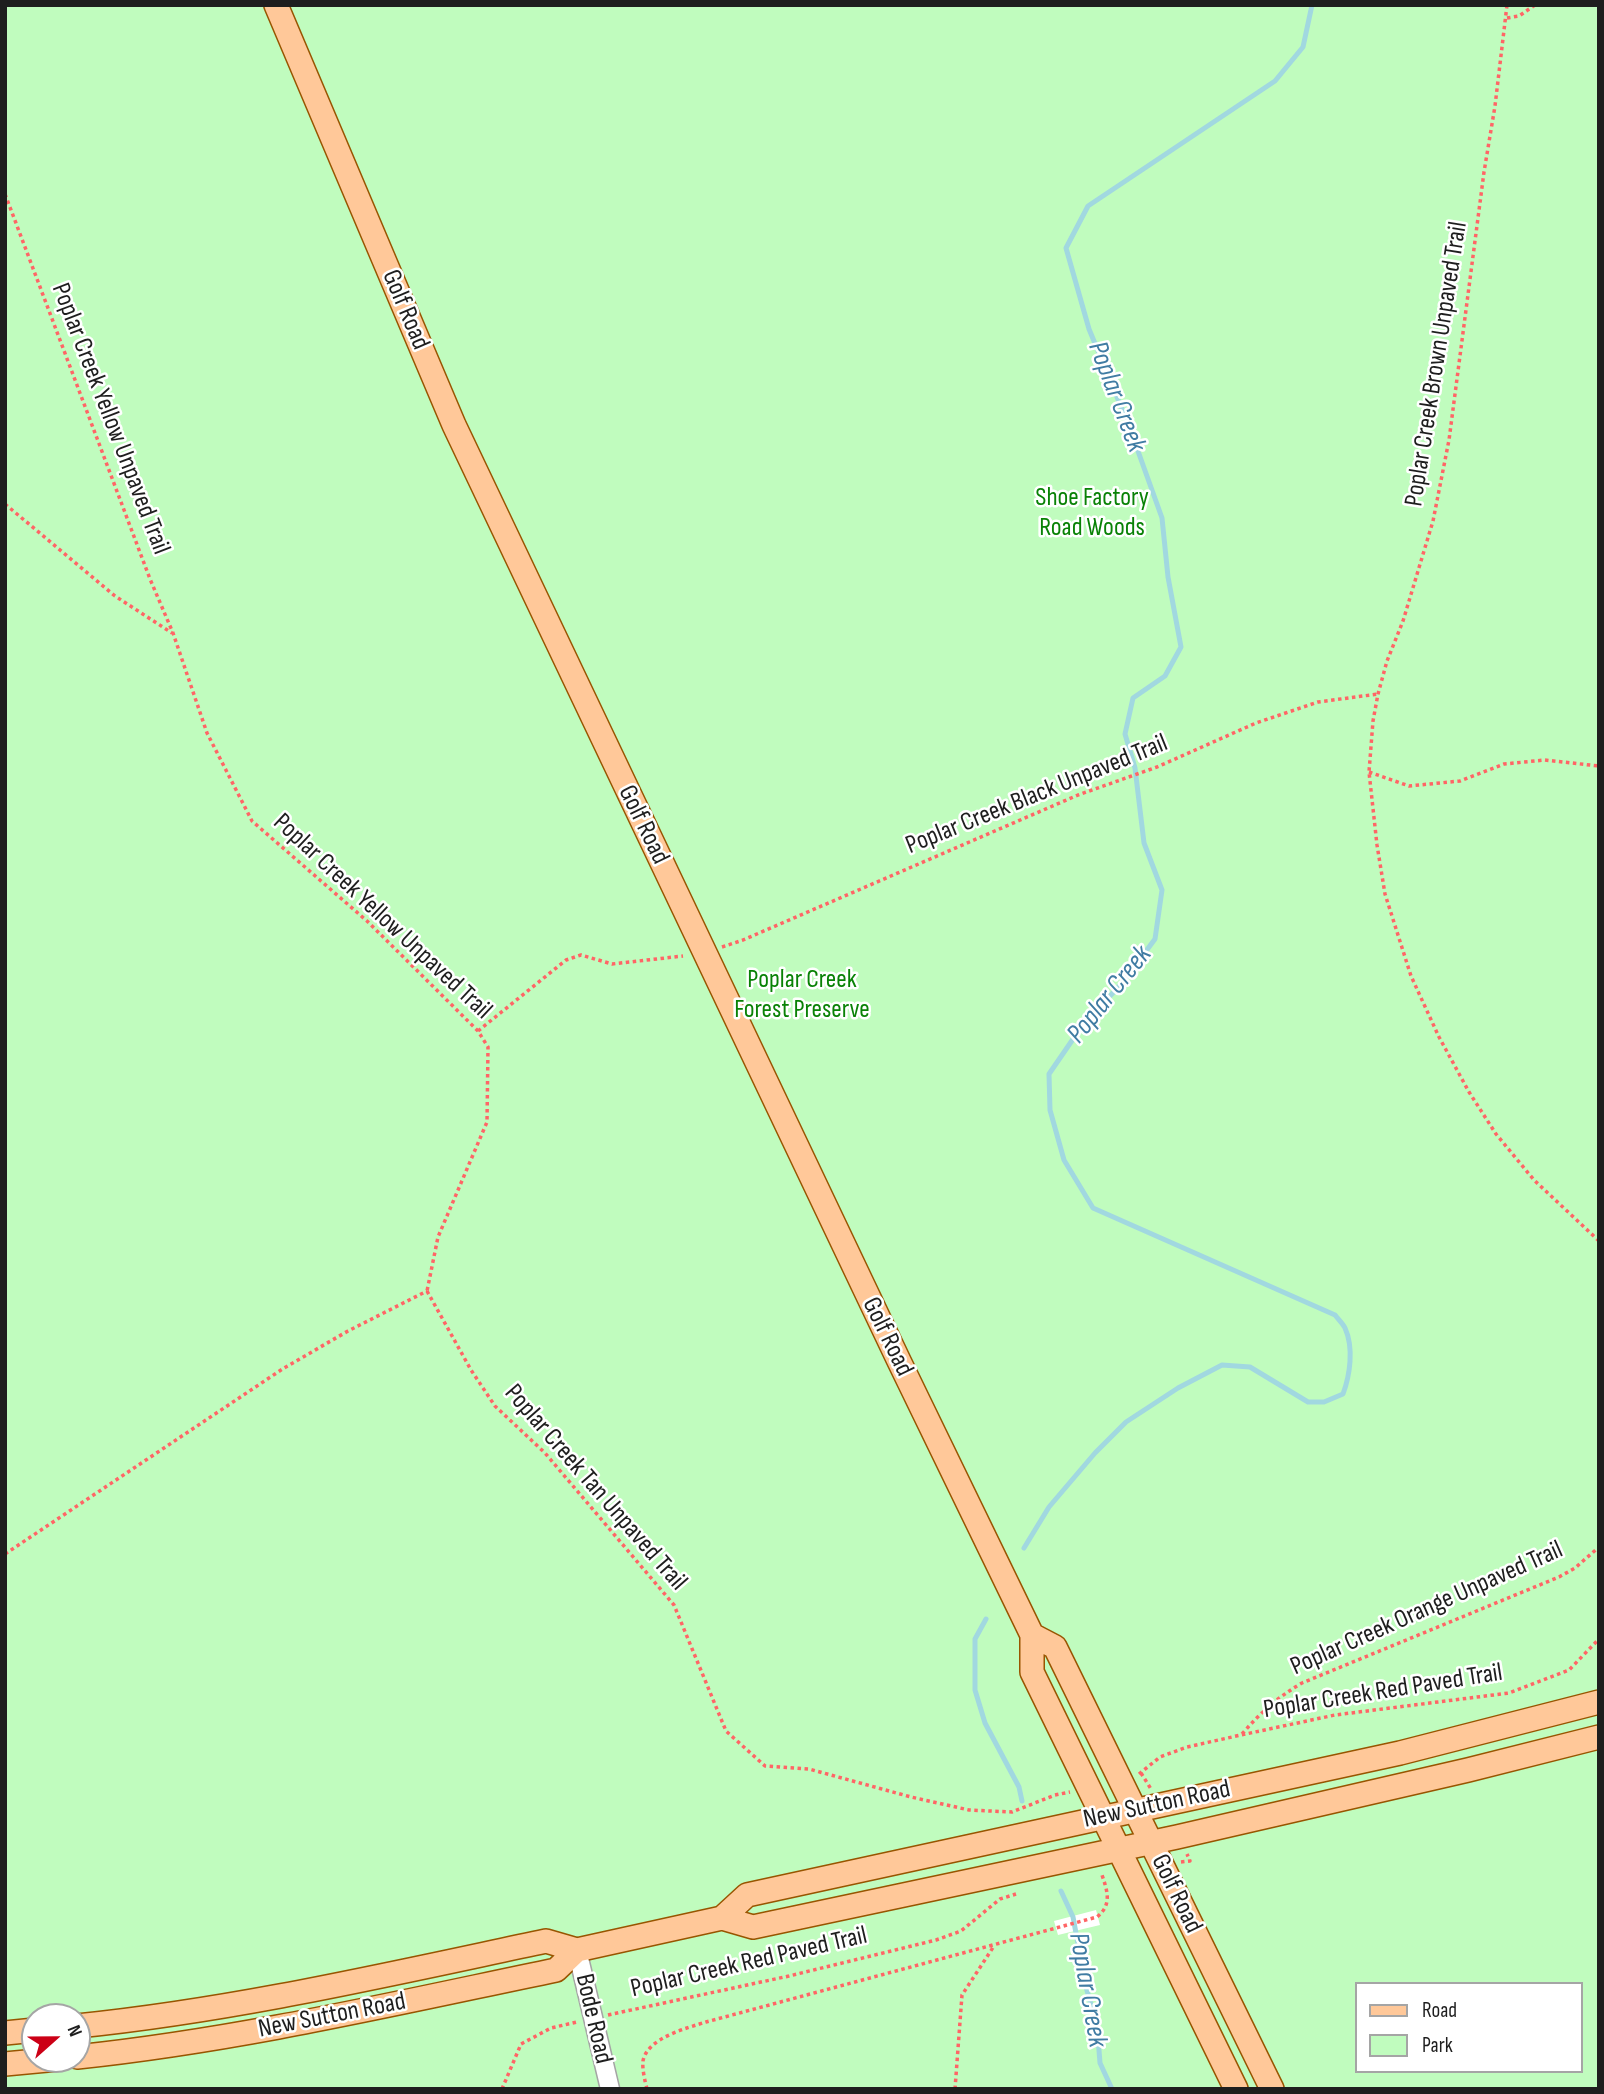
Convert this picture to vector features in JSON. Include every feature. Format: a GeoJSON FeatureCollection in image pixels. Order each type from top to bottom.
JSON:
{"type":"FeatureCollection","features":[{"type":"Feature","properties":{"kind":"main road","name":"Golf Road"},"geometry":{"type":"LineString","coordinates":[[276,5],[454,425],[1032,1635],[1032,1672],[1236,2089]]}},
{"type":"Feature","properties":{"kind":"main road","name":"Golf Road"},"geometry":{"type":"LineString","coordinates":[[1032,1635],[1055,1647],[1272,2089]]}},
{"type":"Feature","properties":{"kind":"main road","name":"New Sutton Road"},"geometry":{"type":"LineString","coordinates":[[722,1918],[747,1895],[1400,1753],[1599,1702]]}},
{"type":"Feature","properties":{"kind":"main road","name":"New Sutton Road"},"geometry":{"type":"LineString","coordinates":[[91,2024],[215,2008],[302,1993],[546,1941],[577,1950],[722,1918],[753,1927],[1151,1842],[1468,1770],[1599,1737]]}},
{"type":"Feature","properties":{"kind":"main road","name":"New Sutton Road"},"geometry":{"type":"LineString","coordinates":[[91,2055],[276,2028],[529,1976],[556,1970],[577,1950]]}},
{"type":"Feature","properties":{"kind":"street","name":"Bode Road"},"geometry":{"type":"LineString","coordinates":[[577,1950],[610,2089]]}},
{"type":"Feature","properties":{"kind":"path","name":"Poplar Creek Brown Unpaved Trail"},"geometry":{"type":"LineString","coordinates":[[1507,5],[1449,440],[1433,521],[1378,694],[1369,772],[1385,894],[1411,976],[1439,1037],[1468,1092],[1496,1134],[1534,1180],[1599,1241]]}},
{"type":"Feature","properties":{"kind":"path"},"geometry":{"type":"LineString","coordinates":[[1507,18],[1519,16],[1535,5]]}},
{"type":"Feature","properties":{"kind":"path","name":"Poplar Creek Yellow Unpaved Trail"},"geometry":{"type":"LineString","coordinates":[[5,194],[145,566],[173,633],[207,733],[252,821],[367,921],[478,1031],[488,1047],[487,1122],[438,1237],[427,1291]]}},
{"type":"Feature","properties":{"kind":"path"},"geometry":{"type":"LineString","coordinates":[[5,504],[115,596],[173,633]]}},
{"type":"Feature","properties":{"kind":"path","name":"Poplar Creek Black Unpaved Trail"},"geometry":{"type":"LineString","coordinates":[[717,949],[1078,795],[1157,767],[1256,723],[1318,702],[1378,694]]}},
{"type":"Feature","properties":{"kind":"path"},"geometry":{"type":"LineString","coordinates":[[1369,772],[1409,786],[1460,781],[1504,764],[1545,760],[1599,766]]}},
{"type":"Feature","properties":{"kind":"path"},"geometry":{"type":"LineString","coordinates":[[478,1031],[566,960],[581,955],[612,964],[687,956]]}},
{"type":"Feature","properties":{"kind":"path"},"geometry":{"type":"LineString","coordinates":[[5,1554],[284,1368],[348,1331],[427,1291]]}},
{"type":"Feature","properties":{"kind":"path","name":"Poplar Creek Tan Unpaved Trail"},"geometry":{"type":"LineString","coordinates":[[427,1291],[471,1370],[495,1406],[545,1453],[674,1605],[726,1731],[765,1766],[809,1769],[969,1810],[1012,1812],[1067,1793]]}},
{"type":"Feature","properties":{"kind":"path","name":"Poplar Creek Orange Unpaved Trail"},"geometry":{"type":"LineString","coordinates":[[1241,1735],[1279,1697],[1302,1683],[1559,1577],[1575,1568],[1599,1547]]}},
{"type":"Feature","properties":{"kind":"path","name":"Poplar Creek Red Paved Trail"},"geometry":{"type":"LineString","coordinates":[[1141,1773],[1160,1757],[1186,1747],[1241,1735],[1335,1715],[1509,1693],[1569,1670],[1599,1640]]}},
{"type":"Feature","properties":{"kind":"path"},"geometry":{"type":"LineString","coordinates":[[647,2089],[643,2062],[649,2048],[673,2032],[1097,1917],[1105,1911],[1108,1897],[1101,1874]]}},
{"type":"Feature","properties":{"kind":"path","name":"Poplar Creek Red Paved Trail"},"geometry":{"type":"LineString","coordinates":[[502,2089],[521,2044],[551,2028],[789,1976],[936,1940],[961,1931],[1000,1899],[1025,1891]]}},
{"type":"Feature","properties":{"kind":"path"},"geometry":{"type":"LineString","coordinates":[[955,2089],[962,1995],[995,1944]]}},
{"type":"Feature","properties":{"kind":"green space","name":"Poplar Creek Forest Preserve"},"geometry":{"type":"Polygon","coordinates":[[[5,5],[1599,5],[1599,2089],[5,2089],[5,5]]]}},
{"type":"Feature","properties":{"kind":"pier"},"geometry":{"type":"Polygon","coordinates":[[[1096,1910],[1100,1925],[1058,1935],[1054,1921],[1096,1910]]]}},
{"type":"Feature","properties":{"kind":"waterway","name":"Poplar Creek"},"geometry":{"type":"LineString","coordinates":[[1024,1548],[1049,1507],[1095,1453],[1126,1422],[1178,1388],[1222,1365],[1250,1367],[1308,1402],[1324,1402],[1343,1394],[1348,1378],[1348,1336],[1335,1315],[1093,1208],[1064,1160],[1050,1110],[1049,1074],[1082,1026],[1123,982],[1155,939],[1162,890],[1144,843],[1135,768],[1125,734],[1133,698],[1165,676],[1181,647],[1168,577],[1162,518],[1129,426],[1089,329],[1066,248],[1088,206],[1275,81],[1303,47],[1312,5]]}},
{"type":"Feature","properties":{"kind":"waterway","name":"Poplar Creek"},"geometry":{"type":"LineString","coordinates":[[986,1619],[975,1639],[975,1690],[985,1723],[1019,1787],[1022,1801]]}},
{"type":"Feature","properties":{"kind":"waterway","name":"Poplar Creek"},"geometry":{"type":"LineString","coordinates":[[1061,1891],[1073,1917],[1086,1987],[1097,2025],[1100,2063],[1112,2089]]}},
{"type":"Feature","properties":{"kind":"park label","name":"Shoe Factory Road Woods"},"geometry":{"type":"Point","coordinates":[1092,513]}}]}
